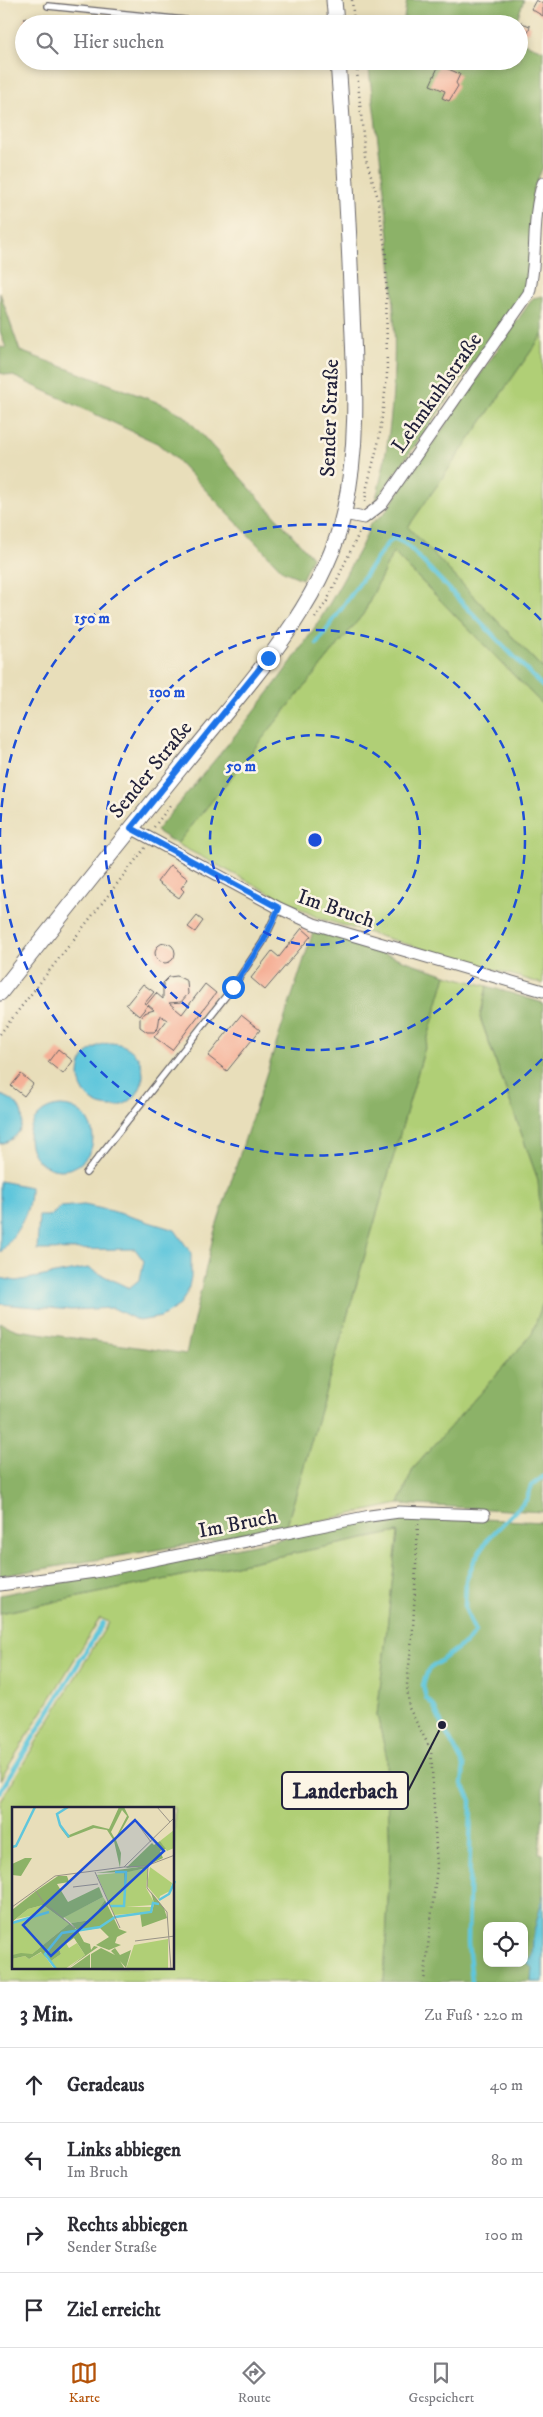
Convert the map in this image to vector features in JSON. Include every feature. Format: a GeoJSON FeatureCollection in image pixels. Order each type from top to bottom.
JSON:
{"type":"FeatureCollection","features":[{"type":"Feature","properties":{"kind":"main road"},"geometry":{"type":"LineString","coordinates":[[334,0],[335,15]]}},
{"type":"Feature","properties":{"kind":"main road","name":"Sender Straße"},"geometry":{"type":"LineString","coordinates":[[0,993],[268,658],[312,594],[329,557],[344,514],[354,457],[356,418],[348,215],[339,70]]}},
{"type":"Feature","properties":{"kind":"street","name":"Lehmkuhlstraße"},"geometry":{"type":"LineString","coordinates":[[364,518],[382,504],[530,293],[539,272],[539,201],[543,183]]}},
{"type":"Feature","properties":{"kind":"street"},"geometry":{"type":"LineString","coordinates":[[344,514],[364,518]]}},
{"type":"Feature","properties":{"kind":"street","name":"Im Bruch"},"geometry":{"type":"LineString","coordinates":[[131,828],[279,908],[314,924],[543,991]]}},
{"type":"Feature","properties":{"kind":"street","name":"Im Bruch"},"geometry":{"type":"LineString","coordinates":[[0,1585],[95,1572],[370,1516],[399,1512],[484,1515]]}},
{"type":"Feature","properties":{"kind":"lane"},"geometry":{"type":"LineString","coordinates":[[48,6],[136,15]]}},
{"type":"Feature","properties":{"kind":"lane"},"geometry":{"type":"LineString","coordinates":[[86,1173],[238,981],[263,942],[279,908]]}},
{"type":"Feature","properties":{"kind":"path"},"geometry":{"type":"LineString","coordinates":[[352,0],[353,15]]}},
{"type":"Feature","properties":{"kind":"path"},"geometry":{"type":"LineString","coordinates":[[311,624],[327,601],[360,534],[364,518],[367,487],[379,440],[387,377],[386,255],[377,195],[366,156],[357,70]]}},
{"type":"Feature","properties":{"kind":"path"},"geometry":{"type":"LineString","coordinates":[[0,1034],[151,839],[155,825],[174,801]]}},
{"type":"Feature","properties":{"kind":"path"},"geometry":{"type":"LineString","coordinates":[[418,1512],[413,1628],[407,1685],[410,1708],[431,1750],[437,1867],[424,1982]]}},
{"type":"Feature","properties":{"kind":"green space"},"geometry":{"type":"Polygon","coordinates":[[[407,0],[524,0],[518,15],[404,15],[407,0]]]}},
{"type":"Feature","properties":{"kind":"green space"},"geometry":{"type":"Polygon","coordinates":[[[528,44],[543,50],[543,167],[533,190],[529,272],[524,291],[375,502],[387,448],[393,394],[392,282],[382,170],[369,70],[528,70],[528,44]]]}},
{"type":"Feature","properties":{"kind":"green space"},"geometry":{"type":"Polygon","coordinates":[[[0,293],[20,351],[165,405],[185,416],[312,557],[302,579],[283,571],[175,458],[157,443],[13,376],[0,373],[0,347],[6,348],[0,331],[0,293]]]}},
{"type":"Feature","properties":{"kind":"green space"},"geometry":{"type":"Polygon","coordinates":[[[543,296],[543,334],[408,527],[543,669],[543,705],[393,552],[364,613],[177,844],[156,831],[280,678],[303,645],[344,578],[365,538],[370,524],[384,514],[533,298],[543,296]]]}},
{"type":"Feature","properties":{"kind":"green space"},"geometry":{"type":"Polygon","coordinates":[[[543,334],[543,669],[408,527],[543,334]]]}},
{"type":"Feature","properties":{"kind":"green space"},"geometry":{"type":"Polygon","coordinates":[[[393,552],[543,705],[543,984],[318,918],[177,844],[364,613],[393,552]]]}},
{"type":"Feature","properties":{"kind":"green space"},"geometry":{"type":"Polygon","coordinates":[[[314,929],[446,975],[286,1528],[0,1576],[0,1323],[17,1330],[186,1354],[214,1233],[314,929]]]}},
{"type":"Feature","properties":{"kind":"green space"},"geometry":{"type":"Polygon","coordinates":[[[446,975],[487,986],[480,1018],[538,1180],[543,1245],[543,1302],[532,1334],[413,1469],[399,1504],[286,1528],[446,975]]]}},
{"type":"Feature","properties":{"kind":"green space"},"geometry":{"type":"Polygon","coordinates":[[[487,986],[543,1003],[543,1245],[538,1180],[480,1017],[487,986]]]}},
{"type":"Feature","properties":{"kind":"green space"},"geometry":{"type":"Polygon","coordinates":[[[543,1302],[543,1512],[399,1504],[413,1469],[532,1334],[543,1302]]]}},
{"type":"Feature","properties":{"kind":"green space"},"geometry":{"type":"Polygon","coordinates":[[[399,1515],[543,1522],[543,1814],[539,1853],[543,1854],[543,1982],[384,1982],[390,1860],[387,1758],[377,1715],[398,1532],[0,1613],[0,1595],[399,1515]]]}},
{"type":"Feature","properties":{"kind":"green space"},"geometry":{"type":"Polygon","coordinates":[[[398,1532],[377,1715],[387,1758],[390,1860],[384,1982],[0,1982],[0,1802],[109,1622],[100,1618],[0,1780],[0,1613],[398,1532]]]}},
{"type":"Feature","properties":{"kind":"water"},"geometry":{"type":"Polygon","coordinates":[[[105,1043],[117,1043],[134,1052],[141,1063],[143,1075],[141,1087],[134,1098],[117,1107],[105,1107],[93,1102],[84,1093],[79,1081],[79,1069],[84,1057],[93,1048],[105,1043]]]}},
{"type":"Feature","properties":{"kind":"water"},"geometry":{"type":"Polygon","coordinates":[[[0,1095],[10,1099],[17,1105],[21,1112],[22,1120],[17,1134],[10,1140],[0,1144],[0,1095]]]}},
{"type":"Feature","properties":{"kind":"water"},"geometry":{"type":"Polygon","coordinates":[[[55,1106],[67,1106],[84,1115],[91,1126],[93,1138],[91,1150],[84,1161],[67,1170],[55,1170],[43,1165],[34,1156],[29,1144],[29,1132],[34,1120],[43,1111],[55,1106]]]}},
{"type":"Feature","properties":{"kind":"water"},"geometry":{"type":"Polygon","coordinates":[[[0,1181],[30,1187],[30,1197],[22,1222],[0,1253],[0,1181]]]}},
{"type":"Feature","properties":{"kind":"water"},"geometry":{"type":"Polygon","coordinates":[[[84,1205],[112,1211],[175,1230],[191,1253],[191,1277],[188,1291],[180,1305],[161,1317],[139,1321],[113,1308],[71,1310],[0,1304],[0,1278],[16,1281],[88,1268],[129,1288],[140,1279],[144,1261],[135,1249],[37,1250],[39,1216],[50,1216],[61,1207],[84,1205]]]}},
{"type":"Feature","properties":{"kind":"water"},"geometry":{"type":"Polygon","coordinates":[[[543,1895],[543,1982],[531,1982],[532,1968],[528,1961],[532,1955],[533,1936],[543,1895]]]}},
{"type":"Feature","properties":{"kind":"building"},"geometry":{"type":"Polygon","coordinates":[[[536,0],[543,4],[543,16],[531,9],[536,0]]]}},
{"type":"Feature","properties":{"kind":"building"},"geometry":{"type":"Polygon","coordinates":[[[437,70],[451,70],[460,74],[456,83],[458,86],[449,101],[442,98],[445,91],[430,85],[437,70]]]}},
{"type":"Feature","properties":{"kind":"building"},"geometry":{"type":"Polygon","coordinates":[[[170,865],[188,879],[181,888],[184,891],[179,898],[157,882],[170,865]]]}},
{"type":"Feature","properties":{"kind":"building"},"geometry":{"type":"Polygon","coordinates":[[[197,916],[203,921],[195,932],[188,927],[197,916]]]}},
{"type":"Feature","properties":{"kind":"building"},"geometry":{"type":"Polygon","coordinates":[[[302,928],[311,936],[265,990],[251,978],[272,951],[279,957],[302,928]]]}},
{"type":"Feature","properties":{"kind":"building"},"geometry":{"type":"Polygon","coordinates":[[[165,943],[172,946],[175,953],[172,960],[165,963],[158,960],[155,953],[158,946],[165,943]]]}},
{"type":"Feature","properties":{"kind":"building"},"geometry":{"type":"Polygon","coordinates":[[[177,976],[187,981],[188,994],[181,1002],[169,1003],[182,1014],[205,984],[216,993],[172,1050],[154,1037],[167,1020],[160,1015],[158,1028],[154,1032],[147,1032],[140,1027],[140,1018],[144,1013],[154,1010],[148,1005],[139,1016],[126,1005],[143,984],[154,992],[145,1003],[147,1004],[156,993],[163,999],[163,983],[169,977],[177,976]]]}},
{"type":"Feature","properties":{"kind":"building"},"geometry":{"type":"Polygon","coordinates":[[[241,1015],[260,1030],[227,1071],[208,1056],[241,1015]]]}},
{"type":"Feature","properties":{"kind":"building"},"geometry":{"type":"Polygon","coordinates":[[[58,1049],[73,1061],[63,1074],[48,1062],[58,1049]]]}},
{"type":"Feature","properties":{"kind":"building"},"geometry":{"type":"Polygon","coordinates":[[[21,1074],[33,1084],[24,1096],[11,1086],[21,1074]]]}},
{"type":"Feature","properties":{"kind":"waterway"},"geometry":{"type":"LineString","coordinates":[[317,643],[387,544],[394,538],[406,544],[543,687]]}},
{"type":"Feature","properties":{"kind":"waterway"},"geometry":{"type":"LineString","coordinates":[[472,1982],[468,1943],[471,1800],[462,1784],[464,1766],[433,1705],[426,1698],[423,1685],[428,1670],[468,1641],[475,1632],[465,1608],[466,1581],[474,1561],[488,1539],[527,1499],[531,1486],[543,1477]]}},
{"type":"Feature","properties":{"kind":"waterway"},"geometry":{"type":"LineString","coordinates":[[0,1792],[103,1623]]}},
{"type":"Feature","properties":{"kind":"place","name":"Landerbach"},"geometry":{"type":"Point","coordinates":[442,1725]}},
{"type":"Feature","properties":{"kind":"route"},"geometry":{"type":"LineString","coordinates":[[233,987],[263,942],[279,908],[131,828],[268,658]]}}]}
